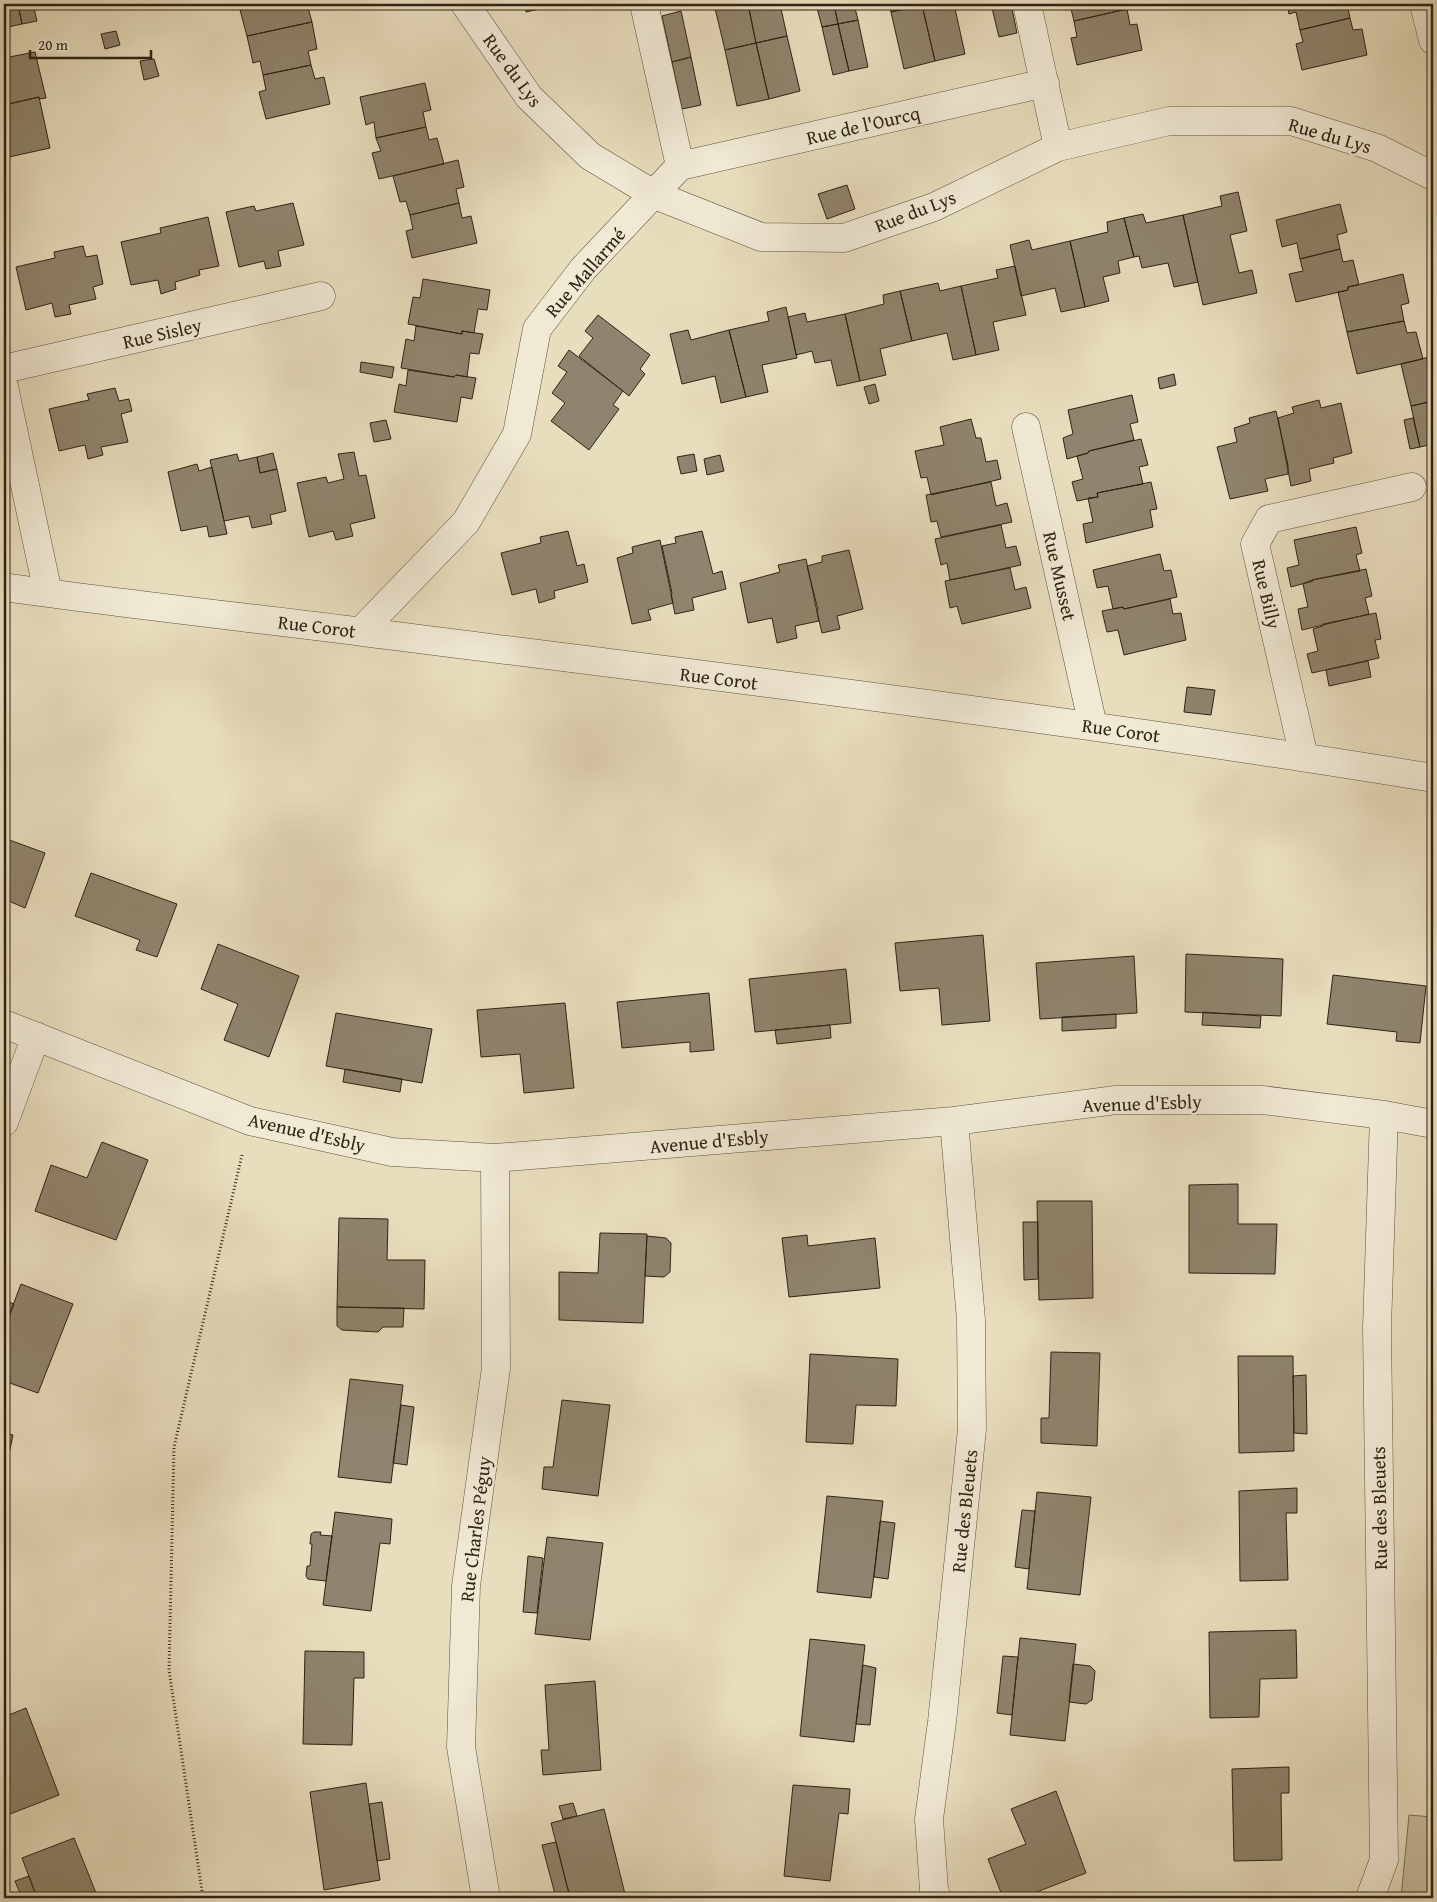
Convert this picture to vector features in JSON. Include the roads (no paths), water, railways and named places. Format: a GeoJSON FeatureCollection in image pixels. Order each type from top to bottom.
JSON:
{"type":"FeatureCollection","features":[{"type":"Feature","properties":{"kind":"street","name":"Rue du Lys"},"geometry":{"type":"LineString","coordinates":[[465,4],[529,97],[590,156],[655,195],[761,238],[844,238],[934,206],[1058,148],[1169,120],[1291,121],[1377,148],[1433,176]]}},
{"type":"Feature","properties":{"kind":"street"},"geometry":{"type":"LineString","coordinates":[[644,4],[680,166]]}},
{"type":"Feature","properties":{"kind":"street"},"geometry":{"type":"LineString","coordinates":[[1027,4],[1058,148]]}},
{"type":"Feature","properties":{"kind":"street"},"geometry":{"type":"LineString","coordinates":[[1424,4],[1433,40]]}},
{"type":"Feature","properties":{"kind":"street","name":"Rue de l'Ourcq"},"geometry":{"type":"LineString","coordinates":[[680,166],[1045,83]]}},
{"type":"Feature","properties":{"kind":"street","name":"Rue Mallarmé"},"geometry":{"type":"LineString","coordinates":[[361,631],[466,522],[516,434],[537,329],[583,269],[655,195],[680,166]]}},
{"type":"Feature","properties":{"kind":"street","name":"Rue Sisley"},"geometry":{"type":"LineString","coordinates":[[4,369],[321,296]]}},
{"type":"Feature","properties":{"kind":"street"},"geometry":{"type":"LineString","coordinates":[[4,387],[48,593]]}},
{"type":"Feature","properties":{"kind":"street","name":"Rue Musset"},"geometry":{"type":"LineString","coordinates":[[1026,426],[1094,726]]}},
{"type":"Feature","properties":{"kind":"street","name":"Rue Billy"},"geometry":{"type":"LineString","coordinates":[[1304,757],[1255,544],[1269,519],[1412,487]]}},
{"type":"Feature","properties":{"kind":"street","name":"Rue Corot"},"geometry":{"type":"LineString","coordinates":[[4,587],[361,631],[1094,726],[1433,778]]}},
{"type":"Feature","properties":{"kind":"street","name":"Avenue d'Esbly"},"geometry":{"type":"LineString","coordinates":[[4,1024],[250,1121],[392,1152],[495,1158],[954,1121],[1116,1100],[1262,1100],[1384,1115],[1433,1124]]}},
{"type":"Feature","properties":{"kind":"street"},"geometry":{"type":"LineString","coordinates":[[4,1122],[36,1036]]}},
{"type":"Feature","properties":{"kind":"street","name":"Rue des Bleuets"},"geometry":{"type":"LineString","coordinates":[[1370,1898],[1384,1860],[1377,1328],[1384,1115]]}},
{"type":"Feature","properties":{"kind":"street","name":"Rue des Bleuets"},"geometry":{"type":"LineString","coordinates":[[937,1898],[934,1890],[929,1819],[942,1722],[972,1430],[971,1320],[954,1121]]}},
{"type":"Feature","properties":{"kind":"street","name":"Rue Charles Péguy"},"geometry":{"type":"LineString","coordinates":[[486,1898],[461,1747],[466,1586],[496,1368],[495,1158]]}}]}
